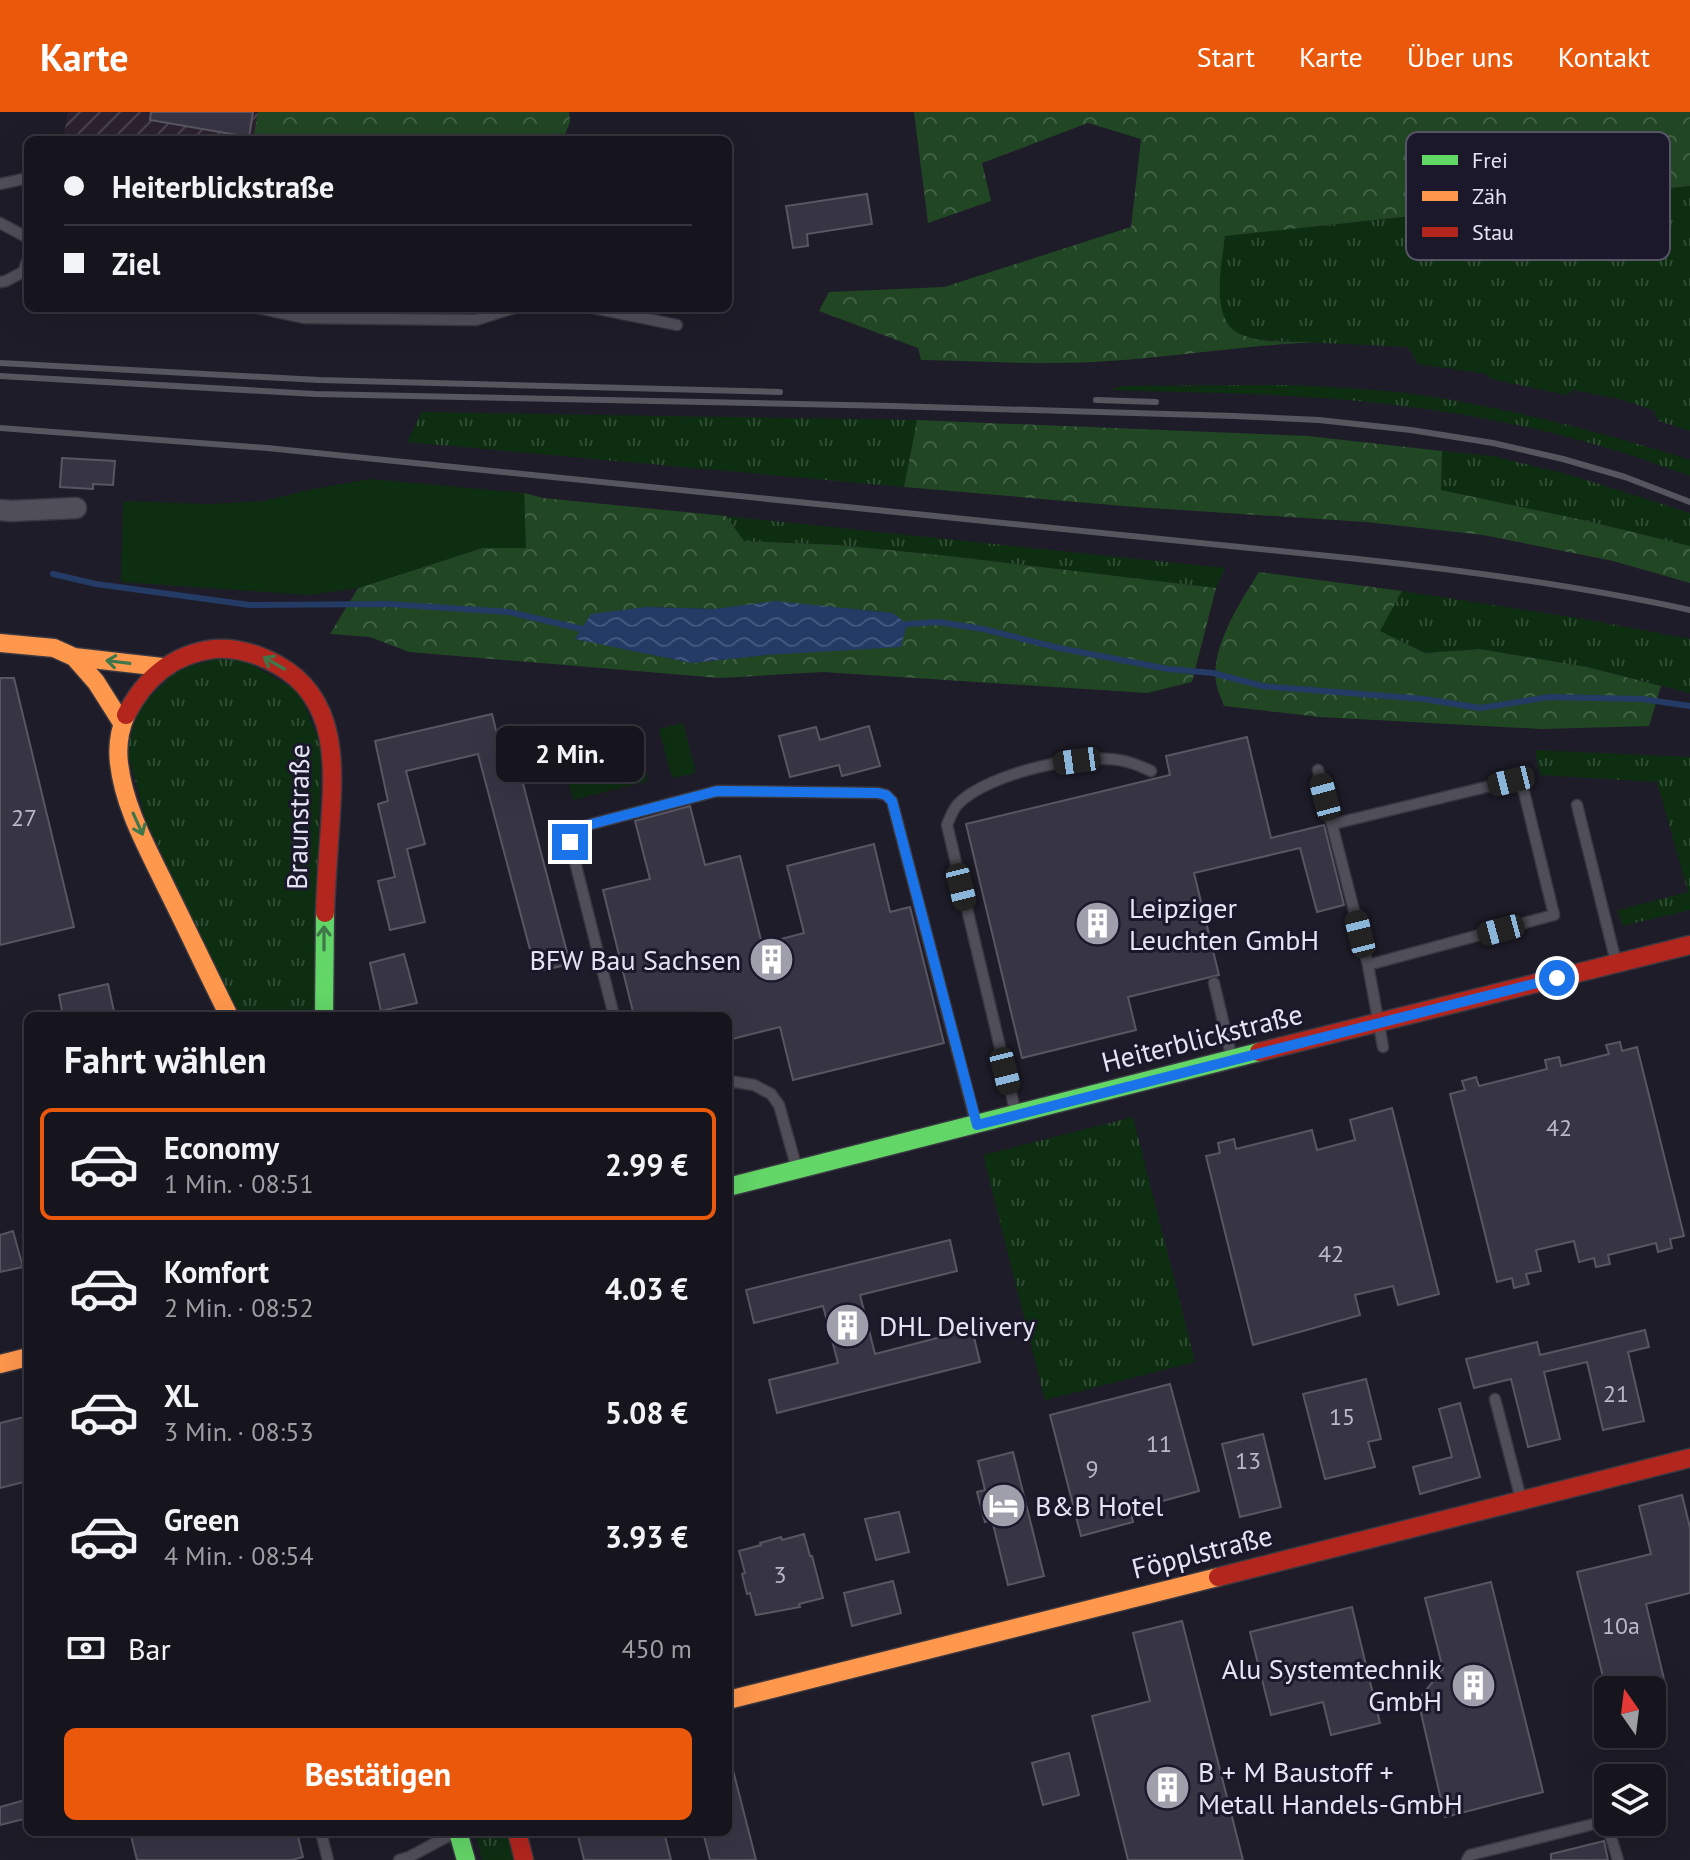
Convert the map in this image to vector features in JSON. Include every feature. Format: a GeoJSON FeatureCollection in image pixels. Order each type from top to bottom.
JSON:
{"type":"FeatureCollection","features":[{"type":"Feature","properties":{"kind":"street"},"geometry":{"type":"LineString","coordinates":[[0,510],[76,508]]}},
{"type":"Feature","properties":{"kind":"street"},"geometry":{"type":"LineString","coordinates":[[0,643],[54,648],[74,657],[162,667]]}},
{"type":"Feature","properties":{"kind":"street","name":"Braunstraße"},"geometry":{"type":"LineString","coordinates":[[227,1012],[125,795],[118,749],[122,723],[141,689],[162,667],[201,649],[224,647],[272,660],[297,678],[322,713],[333,760],[325,916],[324,1012]]}},
{"type":"Feature","properties":{"kind":"street"},"geometry":{"type":"LineString","coordinates":[[74,657],[96,682],[122,723]]}},
{"type":"Feature","properties":{"kind":"street","name":"Heiterblickstraße"},"geometry":{"type":"LineString","coordinates":[[732,1186],[1690,945]]}},
{"type":"Feature","properties":{"kind":"street"},"geometry":{"type":"LineString","coordinates":[[0,1364],[24,1358]]}},
{"type":"Feature","properties":{"kind":"street","name":"Föpplstraße"},"geometry":{"type":"LineString","coordinates":[[732,1699],[1690,1458]]}},
{"type":"Feature","properties":{"kind":"street"},"geometry":{"type":"LineString","coordinates":[[458,1836],[466,1860]]}},
{"type":"Feature","properties":{"kind":"street"},"geometry":{"type":"LineString","coordinates":[[518,1836],[524,1860]]}},
{"type":"Feature","properties":{"kind":"lane"},"geometry":{"type":"LineString","coordinates":[[0,184],[24,179]]}},
{"type":"Feature","properties":{"kind":"lane"},"geometry":{"type":"LineString","coordinates":[[0,223],[24,236]]}},
{"type":"Feature","properties":{"kind":"lane"},"geometry":{"type":"LineString","coordinates":[[0,282],[24,269]]}},
{"type":"Feature","properties":{"kind":"lane"},"geometry":{"type":"LineString","coordinates":[[276,312],[304,318],[476,320],[501,312]]}},
{"type":"Feature","properties":{"kind":"lane"},"geometry":{"type":"LineString","coordinates":[[613,312],[677,325]]}},
{"type":"Feature","properties":{"kind":"lane"},"geometry":{"type":"LineString","coordinates":[[1016,1114],[947,825],[956,805],[974,792],[1025,770],[1098,758],[1127,761],[1151,771]]}},
{"type":"Feature","properties":{"kind":"lane"},"geometry":{"type":"LineString","coordinates":[[1318,770],[1368,965],[1383,1047]]}},
{"type":"Feature","properties":{"kind":"lane"},"geometry":{"type":"LineString","coordinates":[[1333,824],[1511,781],[1520,783],[1524,792],[1554,915],[1368,965]]}},
{"type":"Feature","properties":{"kind":"lane"},"geometry":{"type":"LineString","coordinates":[[613,1012],[570,842],[573,834],[584,826],[717,791],[886,795],[892,801],[977,1125]]}},
{"type":"Feature","properties":{"kind":"lane"},"geometry":{"type":"LineString","coordinates":[[1577,805],[1616,964]]}},
{"type":"Feature","properties":{"kind":"lane"},"geometry":{"type":"LineString","coordinates":[[1214,983],[1232,1059]]}},
{"type":"Feature","properties":{"kind":"lane"},"geometry":{"type":"LineString","coordinates":[[732,1083],[754,1085],[771,1094],[779,1105],[797,1170]]}},
{"type":"Feature","properties":{"kind":"lane"},"geometry":{"type":"LineString","coordinates":[[1495,1399],[1522,1500]]}},
{"type":"Feature","properties":{"kind":"lane"},"geometry":{"type":"LineString","coordinates":[[1467,1860],[1470,1855],[1606,1821],[1618,1860]]}},
{"type":"Feature","properties":{"kind":"lane"},"geometry":{"type":"LineString","coordinates":[[322,1836],[327,1860]]}},
{"type":"Feature","properties":{"kind":"lane"},"geometry":{"type":"LineString","coordinates":[[399,1860],[449,1836]]}},
{"type":"Feature","properties":{"kind":"shaded area"},"geometry":{"type":"Polygon","coordinates":[[[68,112],[258,112],[254,136],[64,136],[68,112]]]}},
{"type":"Feature","properties":{"kind":"green space"},"geometry":{"type":"Polygon","coordinates":[[[258,112],[569,112],[570,122],[565,136],[254,136],[258,112]]]}},
{"type":"Feature","properties":{"kind":"green space"},"geometry":{"type":"Polygon","coordinates":[[[914,112],[1690,112],[1690,186],[1670,188],[1670,132],[1406,132],[1406,217],[1225,236],[1220,290],[1224,317],[1230,327],[1240,334],[1258,339],[1314,342],[1094,362],[921,360],[918,348],[819,311],[829,292],[944,287],[1131,227],[1141,139],[1088,123],[982,163],[991,201],[928,223],[914,112]]]}},
{"type":"Feature","properties":{"kind":"green space"},"geometry":{"type":"Polygon","coordinates":[[[1690,186],[1690,431],[1659,421],[1653,410],[1619,399],[1573,390],[1567,395],[1491,379],[1486,374],[1418,364],[1408,347],[1247,337],[1238,334],[1222,314],[1219,288],[1225,236],[1406,217],[1406,260],[1670,260],[1670,188],[1690,186]]]}},
{"type":"Feature","properties":{"kind":"green space"},"geometry":{"type":"Polygon","coordinates":[[[1286,385],[1410,394],[1527,415],[1690,460],[1690,476],[1566,436],[1424,409],[1288,396],[1109,390],[1123,386],[1286,385]]]}},
{"type":"Feature","properties":{"kind":"green space"},"geometry":{"type":"Polygon","coordinates":[[[422,412],[917,420],[904,487],[407,442],[422,412]]]}},
{"type":"Feature","properties":{"kind":"green space"},"geometry":{"type":"Polygon","coordinates":[[[917,420],[1308,436],[1442,451],[1441,490],[1690,546],[1690,583],[1613,561],[1483,535],[1366,522],[1135,507],[904,487],[917,420]]]}},
{"type":"Feature","properties":{"kind":"green space"},"geometry":{"type":"Polygon","coordinates":[[[1442,451],[1493,456],[1574,476],[1690,513],[1690,546],[1441,490],[1442,451]]]}},
{"type":"Feature","properties":{"kind":"green space"},"geometry":{"type":"Polygon","coordinates":[[[371,479],[524,493],[526,548],[482,548],[358,588],[309,595],[121,582],[123,501],[209,504],[264,501],[371,479]]]}},
{"type":"Feature","properties":{"kind":"green space"},"geometry":{"type":"Polygon","coordinates":[[[524,493],[543,498],[726,516],[744,541],[839,545],[1216,588],[1192,682],[1147,693],[823,672],[720,678],[409,652],[370,637],[330,634],[358,588],[482,548],[525,547],[524,493]],[[646,607],[576,639],[692,663],[766,655],[893,613],[840,608],[646,607]]]}},
{"type":"Feature","properties":{"kind":"green space"},"geometry":{"type":"Polygon","coordinates":[[[726,516],[1225,568],[1216,588],[839,545],[743,541],[726,516]]]}},
{"type":"Feature","properties":{"kind":"green space"},"geometry":{"type":"Polygon","coordinates":[[[1259,572],[1402,591],[1380,631],[1425,653],[1480,649],[1587,667],[1661,686],[1649,726],[1542,729],[1320,717],[1224,706],[1216,682],[1218,654],[1229,624],[1259,572]]]}},
{"type":"Feature","properties":{"kind":"green space"},"geometry":{"type":"Polygon","coordinates":[[[1402,591],[1690,639],[1690,693],[1587,667],[1480,649],[1426,653],[1379,631],[1402,591]]]}},
{"type":"Feature","properties":{"kind":"green space"},"geometry":{"type":"Polygon","coordinates":[[[223,658],[244,660],[299,692],[321,745],[314,1012],[237,1012],[146,821],[127,750],[139,707],[180,668],[223,658]]]}},
{"type":"Feature","properties":{"kind":"green space"},"geometry":{"type":"Polygon","coordinates":[[[683,723],[696,773],[672,778],[659,729],[683,723]]]}},
{"type":"Feature","properties":{"kind":"green space"},"geometry":{"type":"Polygon","coordinates":[[[633,727],[648,781],[573,800],[560,746],[633,727]]]}},
{"type":"Feature","properties":{"kind":"green space"},"geometry":{"type":"Polygon","coordinates":[[[1535,750],[1690,757],[1690,910],[1622,926],[1618,910],[1688,892],[1657,782],[1540,775],[1535,750]]]}},
{"type":"Feature","properties":{"kind":"green space"},"geometry":{"type":"Polygon","coordinates":[[[1133,1117],[1195,1362],[1045,1400],[983,1155],[1133,1117]]]}},
{"type":"Feature","properties":{"kind":"green space"},"geometry":{"type":"Polygon","coordinates":[[[476,1836],[509,1836],[515,1860],[482,1860],[476,1836]]]}},
{"type":"Feature","properties":{"kind":"water"},"geometry":{"type":"Polygon","coordinates":[[[775,601],[893,613],[907,624],[901,647],[692,663],[575,639],[591,614],[646,607],[714,609],[775,601]]]}},
{"type":"Feature","properties":{"kind":"building"},"geometry":{"type":"Polygon","coordinates":[[[151,112],[253,112],[249,136],[150,120],[151,112]]]}},
{"type":"Feature","properties":{"kind":"building"},"geometry":{"type":"Polygon","coordinates":[[[867,194],[872,224],[807,234],[808,246],[793,248],[786,206],[867,194]]]}},
{"type":"Feature","properties":{"kind":"building"},"geometry":{"type":"Polygon","coordinates":[[[62,458],[115,461],[113,485],[93,484],[93,489],[60,487],[62,458]]]}},
{"type":"Feature","properties":{"kind":"building"},"geometry":{"type":"Polygon","coordinates":[[[0,678],[14,678],[74,927],[0,945],[0,678]]]}},
{"type":"Feature","properties":{"kind":"building"},"geometry":{"type":"Polygon","coordinates":[[[492,714],[506,771],[519,768],[570,964],[536,972],[478,754],[406,771],[425,844],[407,849],[425,922],[390,930],[378,881],[395,877],[378,804],[388,801],[375,741],[492,714]]]}},
{"type":"Feature","properties":{"kind":"building"},"geometry":{"type":"Polygon","coordinates":[[[869,726],[880,766],[842,776],[839,765],[790,777],[779,736],[816,727],[820,740],[869,726]]]}},
{"type":"Feature","properties":{"kind":"building","name":"Leipziger Leuchten GmbH"},"geometry":{"type":"Polygon","coordinates":[[[1247,737],[1271,838],[1324,825],[1344,905],[1317,912],[1300,848],[1194,873],[1219,975],[1128,997],[1136,1030],[1022,1058],[966,824],[1170,775],[1166,756],[1247,737]]]}},
{"type":"Feature","properties":{"kind":"building","name":"BFW Bau Sachsen"},"geometry":{"type":"Polygon","coordinates":[[[690,806],[705,865],[740,856],[762,944],[804,933],[787,866],[874,844],[890,912],[910,907],[944,1043],[793,1080],[780,1027],[732,1039],[732,1012],[633,1012],[603,890],[650,879],[635,821],[690,806]]]}},
{"type":"Feature","properties":{"kind":"building"},"geometry":{"type":"Polygon","coordinates":[[[404,954],[417,1003],[381,1011],[370,963],[404,954]]]}},
{"type":"Feature","properties":{"kind":"building"},"geometry":{"type":"Polygon","coordinates":[[[108,984],[114,1012],[62,1012],[59,995],[108,984]]]}},
{"type":"Feature","properties":{"kind":"building"},"geometry":{"type":"Polygon","coordinates":[[[1620,1042],[1622,1051],[1637,1047],[1684,1236],[1670,1239],[1672,1248],[1658,1252],[1656,1243],[1608,1255],[1610,1264],[1596,1267],[1594,1258],[1579,1262],[1574,1241],[1536,1250],[1541,1271],[1526,1274],[1529,1284],[1514,1288],[1512,1278],[1497,1282],[1450,1094],[1465,1090],[1462,1081],[1476,1077],[1479,1086],[1547,1069],[1545,1060],[1559,1057],[1561,1066],[1609,1054],[1606,1045],[1620,1042]]]}},
{"type":"Feature","properties":{"kind":"building"},"geometry":{"type":"Polygon","coordinates":[[[1392,1108],[1439,1294],[1398,1305],[1393,1286],[1355,1295],[1360,1315],[1253,1345],[1206,1156],[1220,1153],[1218,1143],[1234,1139],[1236,1149],[1312,1130],[1317,1150],[1355,1140],[1350,1120],[1392,1108]]]}},
{"type":"Feature","properties":{"kind":"building"},"geometry":{"type":"Polygon","coordinates":[[[13,1231],[23,1267],[0,1272],[0,1235],[13,1231]]]}},
{"type":"Feature","properties":{"kind":"building","name":"DHL Delivery"},"geometry":{"type":"Polygon","coordinates":[[[950,1240],[957,1271],[860,1295],[875,1354],[972,1329],[980,1362],[777,1413],[769,1380],[838,1363],[823,1306],[754,1323],[746,1290],[950,1240]]]}},
{"type":"Feature","properties":{"kind":"building"},"geometry":{"type":"Polygon","coordinates":[[[1645,1330],[1649,1347],[1628,1352],[1644,1421],[1603,1430],[1587,1362],[1544,1372],[1560,1439],[1528,1447],[1511,1379],[1474,1388],[1466,1359],[1537,1342],[1540,1355],[1645,1330]]]}},
{"type":"Feature","properties":{"kind":"building"},"geometry":{"type":"Polygon","coordinates":[[[1366,1379],[1381,1439],[1368,1442],[1375,1467],[1325,1479],[1303,1394],[1366,1379]]]}},
{"type":"Feature","properties":{"kind":"building"},"geometry":{"type":"Polygon","coordinates":[[[1170,1384],[1199,1491],[1130,1510],[1133,1522],[1081,1536],[1050,1415],[1170,1384]]]}},
{"type":"Feature","properties":{"kind":"building"},"geometry":{"type":"Polygon","coordinates":[[[1460,1403],[1480,1477],[1420,1494],[1413,1467],[1452,1457],[1439,1409],[1460,1403]]]}},
{"type":"Feature","properties":{"kind":"building"},"geometry":{"type":"Polygon","coordinates":[[[24,1417],[24,1482],[0,1488],[0,1423],[24,1417]]]}},
{"type":"Feature","properties":{"kind":"building"},"geometry":{"type":"Polygon","coordinates":[[[1263,1434],[1281,1507],[1240,1517],[1222,1444],[1263,1434]]]}},
{"type":"Feature","properties":{"kind":"building","name":"B&B Hotel"},"geometry":{"type":"Polygon","coordinates":[[[1013,1452],[1044,1576],[1008,1585],[992,1520],[985,1522],[977,1492],[985,1490],[978,1461],[1013,1452]]]}},
{"type":"Feature","properties":{"kind":"building"},"geometry":{"type":"Polygon","coordinates":[[[1682,1495],[1690,1528],[1690,1593],[1646,1604],[1663,1676],[1603,1676],[1577,1572],[1651,1554],[1639,1506],[1682,1495]]]}},
{"type":"Feature","properties":{"kind":"building"},"geometry":{"type":"Polygon","coordinates":[[[899,1512],[909,1552],[876,1560],[865,1519],[899,1512]]]}},
{"type":"Feature","properties":{"kind":"building"},"geometry":{"type":"Polygon","coordinates":[[[804,1534],[823,1598],[799,1604],[800,1607],[756,1615],[750,1593],[747,1594],[739,1551],[781,1537],[782,1540],[804,1534]]]}},
{"type":"Feature","properties":{"kind":"building"},"geometry":{"type":"Polygon","coordinates":[[[893,1581],[901,1613],[852,1626],[844,1593],[893,1581]]]}},
{"type":"Feature","properties":{"kind":"building","name":"Alu Systemtechnik GmbH"},"geometry":{"type":"Polygon","coordinates":[[[1491,1582],[1543,1792],[1445,1817],[1418,1700],[1443,1669],[1425,1598],[1491,1582]]]}},
{"type":"Feature","properties":{"kind":"building"},"geometry":{"type":"Polygon","coordinates":[[[1352,1607],[1380,1723],[1331,1735],[1323,1702],[1271,1715],[1250,1632],[1352,1607]]]}},
{"type":"Feature","properties":{"kind":"building","name":"B + M Baustoff + Metall Handels-GmbH"},"geometry":{"type":"Polygon","coordinates":[[[1182,1621],[1243,1860],[1128,1860],[1092,1716],[1150,1701],[1133,1633],[1182,1621]]]}},
{"type":"Feature","properties":{"kind":"building"},"geometry":{"type":"Polygon","coordinates":[[[1069,1753],[1079,1795],[1043,1805],[1032,1763],[1069,1753]]]}},
{"type":"Feature","properties":{"kind":"building"},"geometry":{"type":"Polygon","coordinates":[[[733,1770],[756,1860],[710,1860],[704,1836],[732,1836],[733,1770]]]}},
{"type":"Feature","properties":{"kind":"building"},"geometry":{"type":"Polygon","coordinates":[[[24,1800],[24,1819],[0,1825],[0,1807],[24,1800]]]}},
{"type":"Feature","properties":{"kind":"building"},"geometry":{"type":"Polygon","coordinates":[[[131,1836],[298,1836],[303,1857],[292,1860],[137,1860],[131,1836]]]}},
{"type":"Feature","properties":{"kind":"building"},"geometry":{"type":"Polygon","coordinates":[[[578,1836],[665,1836],[671,1860],[584,1860],[578,1836]]]}},
{"type":"Feature","properties":{"kind":"building"},"geometry":{"type":"Polygon","coordinates":[[[1604,1841],[1608,1860],[1551,1860],[1551,1854],[1604,1841]]]}},
{"type":"Feature","properties":{"kind":"waterway"},"geometry":{"type":"LineString","coordinates":[[53,574],[96,584],[250,605],[388,604],[509,612],[582,629]]}},
{"type":"Feature","properties":{"kind":"waterway"},"geometry":{"type":"LineString","coordinates":[[907,624],[938,622],[983,629],[1059,648],[1168,669],[1213,673],[1262,686],[1424,699],[1480,708],[1549,697],[1642,699],[1690,706]]}},
{"type":"Feature","properties":{"kind":"railway"},"geometry":{"type":"LineString","coordinates":[[0,363],[319,380],[780,392]]}},
{"type":"Feature","properties":{"kind":"railway"},"geometry":{"type":"LineString","coordinates":[[0,376],[315,394],[893,406],[1319,420],[1493,443],[1625,477],[1690,502]]}},
{"type":"Feature","properties":{"kind":"railway"},"geometry":{"type":"LineString","coordinates":[[1096,400],[1156,402]]}},
{"type":"Feature","properties":{"kind":"railway"},"geometry":{"type":"LineString","coordinates":[[0,428],[267,448],[1358,559],[1525,580],[1690,610]]}},
{"type":"Feature","properties":{"kind":"traffic: fast"},"geometry":{"type":"LineString","coordinates":[[324,1012],[325,913]]}},
{"type":"Feature","properties":{"kind":"traffic: fast"},"geometry":{"type":"LineString","coordinates":[[732,1186],[1259,1052]]}},
{"type":"Feature","properties":{"kind":"traffic: fast"},"geometry":{"type":"LineString","coordinates":[[459,1836],[466,1860]]}},
{"type":"Feature","properties":{"kind":"traffic: slow"},"geometry":{"type":"LineString","coordinates":[[0,643],[54,648],[74,657],[162,667]]}},
{"type":"Feature","properties":{"kind":"traffic: slow"},"geometry":{"type":"LineString","coordinates":[[74,657],[96,682],[122,723]]}},
{"type":"Feature","properties":{"kind":"traffic: slow"},"geometry":{"type":"LineString","coordinates":[[126,715],[120,733],[118,757],[131,812],[227,1012]]}},
{"type":"Feature","properties":{"kind":"traffic: slow"},"geometry":{"type":"LineString","coordinates":[[0,1364],[24,1358]]}},
{"type":"Feature","properties":{"kind":"traffic: slow"},"geometry":{"type":"LineString","coordinates":[[732,1699],[1218,1577]]}},
{"type":"Feature","properties":{"kind":"traffic: jam"},"geometry":{"type":"LineString","coordinates":[[126,715],[142,690],[161,670],[199,652],[214,649],[247,652],[278,665],[298,679],[322,715],[331,759],[325,913]]}},
{"type":"Feature","properties":{"kind":"traffic: jam"},"geometry":{"type":"LineString","coordinates":[[1259,1052],[1690,945]]}},
{"type":"Feature","properties":{"kind":"traffic: jam"},"geometry":{"type":"LineString","coordinates":[[1218,1577],[1690,1458]]}},
{"type":"Feature","properties":{"kind":"traffic: jam"},"geometry":{"type":"LineString","coordinates":[[518,1836],[524,1860]]}},
{"type":"Feature","properties":{"kind":"place","name":"Leipziger Leuchten GmbH"},"geometry":{"type":"Point","coordinates":[1098,924]}},
{"type":"Feature","properties":{"kind":"place","name":"BFW Bau Sachsen"},"geometry":{"type":"Point","coordinates":[772,960]}},
{"type":"Feature","properties":{"kind":"place","name":"DHL Delivery"},"geometry":{"type":"Point","coordinates":[848,1326]}},
{"type":"Feature","properties":{"kind":"place","name":"B&B Hotel"},"geometry":{"type":"Point","coordinates":[1004,1506]}},
{"type":"Feature","properties":{"kind":"place","name":"Alu Systemtechnik GmbH"},"geometry":{"type":"Point","coordinates":[1473,1685]}},
{"type":"Feature","properties":{"kind":"place","name":"B + M Baustoff + Metall Handels-GmbH"},"geometry":{"type":"Point","coordinates":[1167,1788]}},
{"type":"Feature","properties":{"kind":"route"},"geometry":{"type":"LineString","coordinates":[[570,842],[573,834],[584,826],[717,791],[886,795],[892,801],[977,1125],[1557,978]]}}]}
